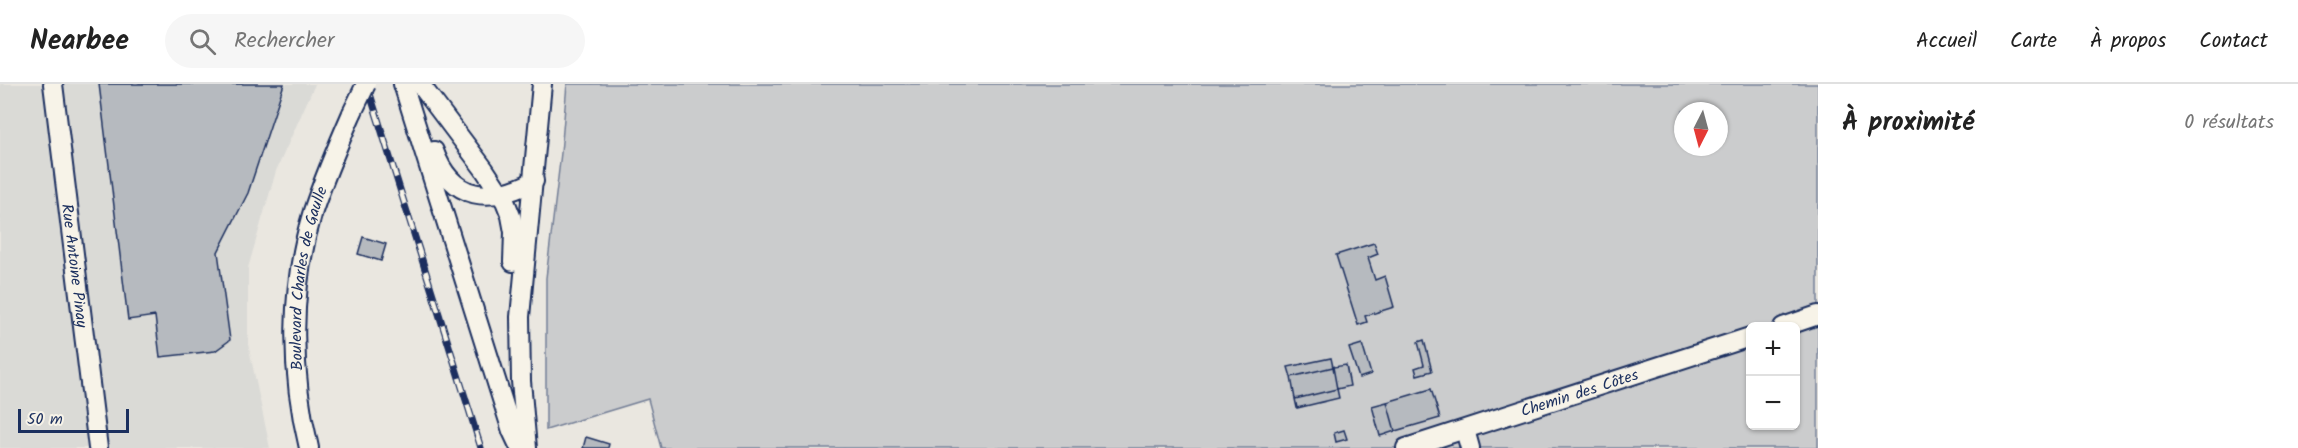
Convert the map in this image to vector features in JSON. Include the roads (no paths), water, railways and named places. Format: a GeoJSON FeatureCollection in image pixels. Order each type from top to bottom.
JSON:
{"type":"FeatureCollection","features":[{"type":"Feature","properties":{"kind":"street","name":"Rue Antoine Pinay"},"geometry":{"type":"LineString","coordinates":[[53,84],[98,448]]}},
{"type":"Feature","properties":{"kind":"street","name":"Boulevard Charles de Gaulle"},"geometry":{"type":"LineString","coordinates":[[309,448],[302,421],[295,343],[303,256],[313,213],[329,165],[366,84]]}},
{"type":"Feature","properties":{"kind":"street"},"geometry":{"type":"LineString","coordinates":[[403,84],[512,431],[520,448]]}},
{"type":"Feature","properties":{"kind":"street"},"geometry":{"type":"LineString","coordinates":[[420,84],[484,169],[500,193],[511,216],[514,232],[513,276],[520,317]]}},
{"type":"Feature","properties":{"kind":"street"},"geometry":{"type":"LineString","coordinates":[[527,448],[520,381],[520,317],[542,84]]}},
{"type":"Feature","properties":{"kind":"street"},"geometry":{"type":"LineString","coordinates":[[411,110],[432,145],[440,168],[452,182],[466,191],[478,195],[500,193],[534,181]]}},
{"type":"Feature","properties":{"kind":"street"},"geometry":{"type":"LineString","coordinates":[[1798,322],[1818,315]]}},
{"type":"Feature","properties":{"kind":"street","name":"Chemin des Côtes"},"geometry":{"type":"LineString","coordinates":[[1406,448],[1746,338]]}},
{"type":"Feature","properties":{"kind":"street"},"geometry":{"type":"LineString","coordinates":[[1465,430],[1470,448]]}},
{"type":"Feature","properties":{"kind":"railway"},"geometry":{"type":"LineString","coordinates":[[367,84],[481,448]]}}]}
